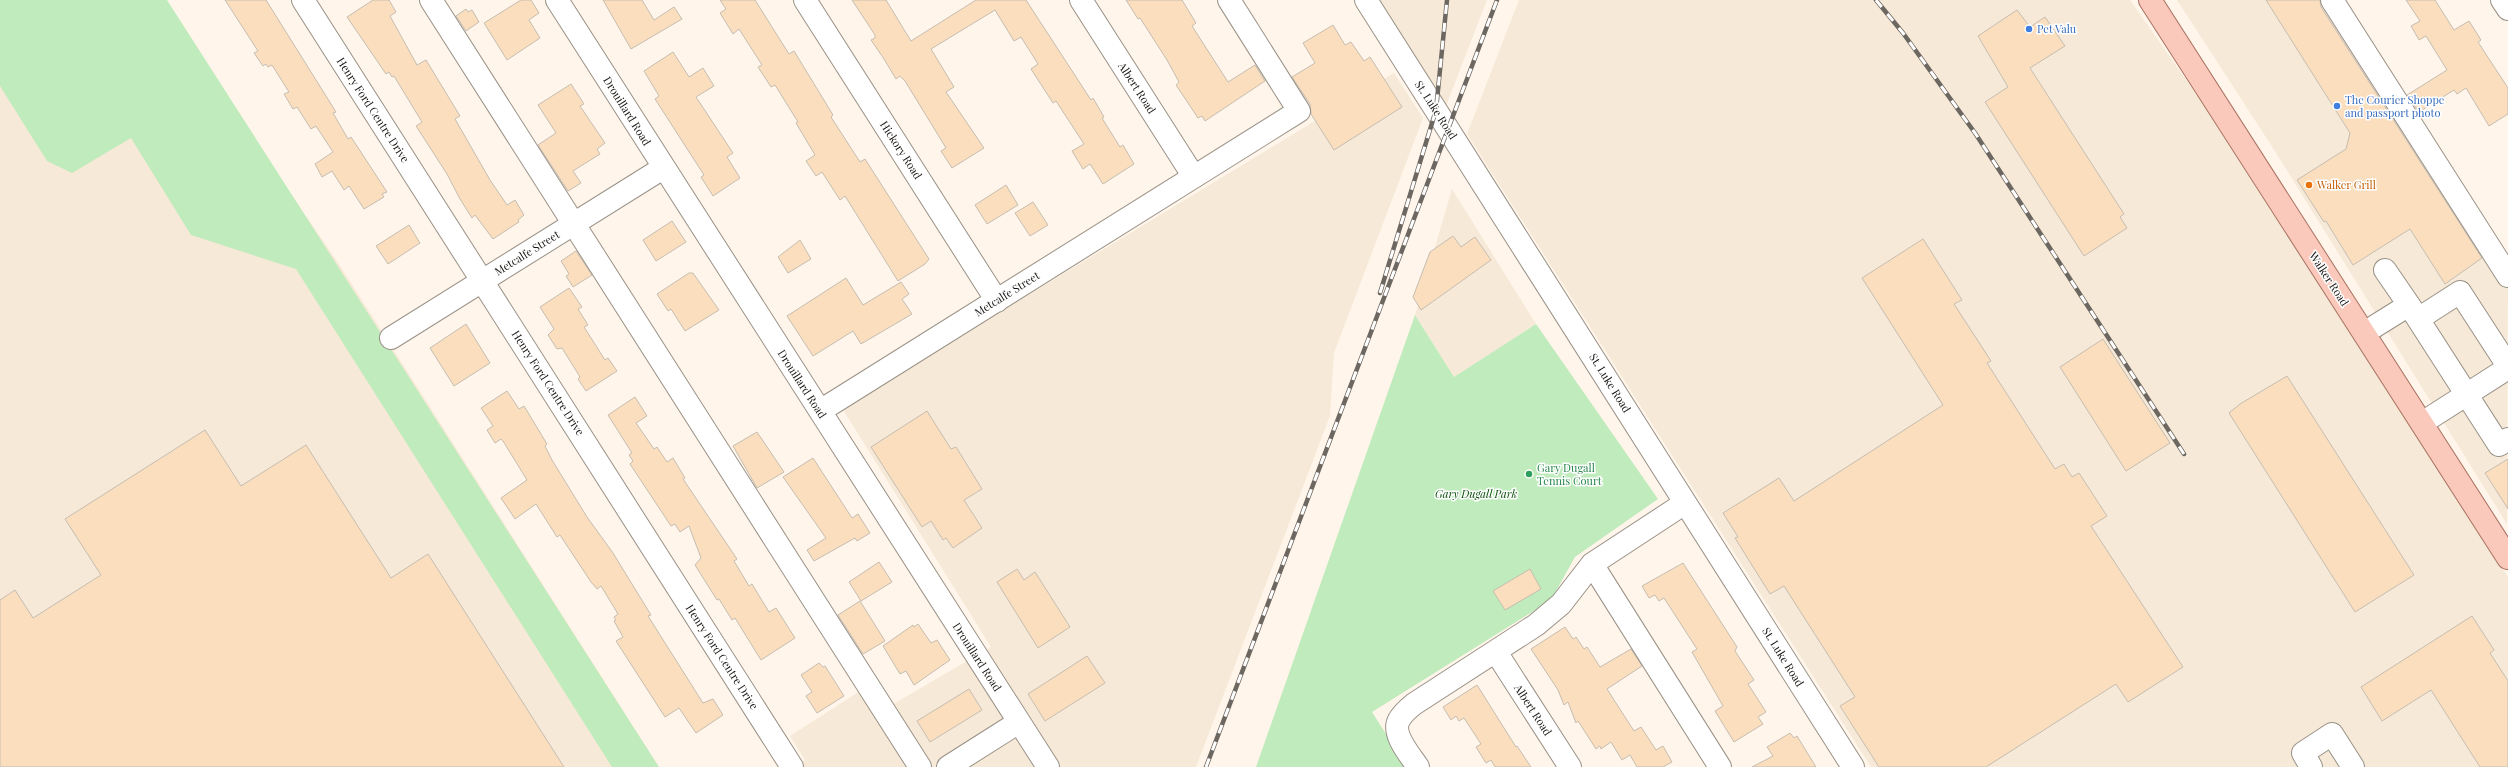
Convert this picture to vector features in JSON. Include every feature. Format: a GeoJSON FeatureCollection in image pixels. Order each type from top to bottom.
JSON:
{"type":"FeatureCollection","features":[{"type":"Feature","properties":{"kind":"main road","name":"Walker Road"},"geometry":{"type":"LineString","coordinates":[[2150,0],[2507,554]]}},
{"type":"Feature","properties":{"kind":"street","name":"Henry Ford Centre Drive"},"geometry":{"type":"LineString","coordinates":[[303,0],[792,767]]}},
{"type":"Feature","properties":{"kind":"street"},"geometry":{"type":"LineString","coordinates":[[431,0],[920,767]]}},
{"type":"Feature","properties":{"kind":"street","name":"Drouillard Road"},"geometry":{"type":"LineString","coordinates":[[557,0],[663,168],[1048,767]]}},
{"type":"Feature","properties":{"kind":"street","name":"Hickory Road"},"geometry":{"type":"LineString","coordinates":[[805,0],[996,301]]}},
{"type":"Feature","properties":{"kind":"street","name":"Albert Road"},"geometry":{"type":"LineString","coordinates":[[1081,0],[1194,177]]}},
{"type":"Feature","properties":{"kind":"street","name":"Metcalfe Street"},"geometry":{"type":"LineString","coordinates":[[820,411],[1299,111],[1229,0]]}},
{"type":"Feature","properties":{"kind":"street","name":"St. Luke Road"},"geometry":{"type":"LineString","coordinates":[[1366,0],[1853,767]]}},
{"type":"Feature","properties":{"kind":"street"},"geometry":{"type":"LineString","coordinates":[[2332,0],[2508,276]]}},
{"type":"Feature","properties":{"kind":"street"},"geometry":{"type":"LineString","coordinates":[[2502,0],[2508,9]]}},
{"type":"Feature","properties":{"kind":"street","name":"Metcalfe Street"},"geometry":{"type":"LineString","coordinates":[[391,338],[663,168]]}},
{"type":"Feature","properties":{"kind":"street"},"geometry":{"type":"LineString","coordinates":[[2385,270],[2498,445],[2508,439]]}},
{"type":"Feature","properties":{"kind":"street"},"geometry":{"type":"LineString","coordinates":[[2364,333],[2460,292],[2508,367],[2422,423]]}},
{"type":"Feature","properties":{"kind":"street"},"geometry":{"type":"LineString","coordinates":[[1418,767],[1400,739],[1398,720],[1414,704],[1536,625],[1561,604],[1592,564],[1685,502]]}},
{"type":"Feature","properties":{"kind":"street"},"geometry":{"type":"LineString","coordinates":[[1592,564],[1720,767]]}},
{"type":"Feature","properties":{"kind":"street","name":"Albert Road"},"geometry":{"type":"LineString","coordinates":[[1496,652],[1570,767]]}},
{"type":"Feature","properties":{"kind":"street"},"geometry":{"type":"LineString","coordinates":[[948,767],[1019,722]]}},
{"type":"Feature","properties":{"kind":"street"},"geometry":{"type":"LineString","coordinates":[[2312,767],[2303,753],[2332,734],[2353,767]]}},
{"type":"Feature","properties":{"kind":"shaded area"},"geometry":{"type":"Polygon","coordinates":[[[0,0],[286,187],[339,264],[659,767],[0,767],[0,0]]]}},
{"type":"Feature","properties":{"kind":"shaded area"},"geometry":{"type":"Polygon","coordinates":[[[1380,0],[1487,0],[1446,106],[1380,0]]]}},
{"type":"Feature","properties":{"kind":"shaded area"},"geometry":{"type":"Polygon","coordinates":[[[1519,0],[2130,0],[2220,128],[2325,295],[2508,577],[2508,767],[1871,767],[1467,134],[1519,0]]]}},
{"type":"Feature","properties":{"kind":"shaded area"},"geometry":{"type":"Polygon","coordinates":[[[2177,0],[2334,0],[2508,273],[2507,524],[2271,145],[2177,0]]]}},
{"type":"Feature","properties":{"kind":"shaded area"},"geometry":{"type":"Polygon","coordinates":[[[1394,73],[1423,118],[1334,353],[1330,416],[1196,767],[793,767],[805,760],[790,736],[871,684],[885,709],[991,647],[842,408],[1394,73]]]}},
{"type":"Feature","properties":{"kind":"shaded area"},"geometry":{"type":"Polygon","coordinates":[[[1452,189],[1536,324],[1454,377],[1415,315],[1452,189]]]}},
{"type":"Feature","properties":{"kind":"green space"},"geometry":{"type":"Polygon","coordinates":[[[0,0],[167,0],[659,767],[612,767],[296,269],[191,235],[131,138],[72,173],[47,161],[0,86],[0,0]]]}},
{"type":"Feature","properties":{"kind":"green space","name":"Gary Dugall Park"},"geometry":{"type":"Polygon","coordinates":[[[1415,315],[1454,377],[1536,324],[1658,499],[1575,557],[1551,600],[1372,712],[1407,767],[1256,767],[1415,315]]]}},
{"type":"Feature","properties":{"kind":"building"},"geometry":{"type":"Polygon","coordinates":[[[225,0],[266,0],[336,112],[333,113],[348,139],[351,137],[387,192],[382,194],[384,197],[364,209],[349,186],[344,190],[332,171],[322,177],[315,164],[333,152],[316,126],[311,129],[297,107],[293,109],[284,94],[289,92],[272,65],[268,67],[266,64],[263,66],[254,53],[258,51],[225,0]]]}},
{"type":"Feature","properties":{"kind":"building"},"geometry":{"type":"Polygon","coordinates":[[[373,0],[389,0],[396,12],[390,16],[417,65],[426,60],[460,116],[455,119],[490,180],[507,205],[515,200],[524,215],[518,220],[519,222],[493,239],[475,215],[472,218],[460,199],[447,174],[416,126],[422,122],[394,76],[392,77],[389,72],[386,74],[347,17],[373,0]]]}},
{"type":"Feature","properties":{"kind":"building"},"geometry":{"type":"Polygon","coordinates":[[[521,0],[531,0],[539,13],[529,20],[540,38],[507,60],[484,23],[521,0]]]}},
{"type":"Feature","properties":{"kind":"building"},"geometry":{"type":"Polygon","coordinates":[[[603,0],[642,0],[654,20],[674,7],[682,19],[631,49],[603,0]]]}},
{"type":"Feature","properties":{"kind":"building"},"geometry":{"type":"Polygon","coordinates":[[[720,0],[755,0],[789,54],[794,51],[833,115],[831,117],[860,162],[865,159],[929,259],[925,264],[898,281],[845,196],[840,200],[822,172],[816,176],[806,161],[815,155],[796,123],[798,122],[775,85],[771,87],[758,67],[762,65],[739,29],[733,34],[720,13],[726,9],[720,0]]]}},
{"type":"Feature","properties":{"kind":"building"},"geometry":{"type":"Polygon","coordinates":[[[852,0],[886,0],[911,41],[976,0],[1026,0],[1091,100],[1093,98],[1104,117],[1102,118],[1120,147],[1123,145],[1134,164],[1103,184],[1090,164],[1083,169],[1072,151],[1084,144],[1056,101],[1053,103],[1031,69],[1038,64],[1021,37],[1014,41],[995,10],[931,49],[954,87],[946,92],[984,148],[952,168],[941,151],[946,148],[905,81],[900,76],[896,79],[871,40],[875,38],[875,35],[852,0]]]}},
{"type":"Feature","properties":{"kind":"building"},"geometry":{"type":"Polygon","coordinates":[[[1126,0],[1182,0],[1196,23],[1192,26],[1228,82],[1255,65],[1265,81],[1205,121],[1202,116],[1198,118],[1176,85],[1179,82],[1167,60],[1140,18],[1138,19],[1126,0]]]}},
{"type":"Feature","properties":{"kind":"building"},"geometry":{"type":"Polygon","coordinates":[[[2266,0],[2320,0],[2321,7],[2482,258],[2445,284],[2410,229],[2353,265],[2326,221],[2324,222],[2297,180],[2346,149],[2350,133],[2266,0]]]}},
{"type":"Feature","properties":{"kind":"building"},"geometry":{"type":"Polygon","coordinates":[[[2406,0],[2435,0],[2454,30],[2469,21],[2481,40],[2478,42],[2508,88],[2508,114],[2489,126],[2466,88],[2457,94],[2454,90],[2419,112],[2407,95],[2447,70],[2426,36],[2419,40],[2411,26],[2420,21],[2406,0]]]}},
{"type":"Feature","properties":{"kind":"building"},"geometry":{"type":"Polygon","coordinates":[[[466,9],[468,12],[472,10],[479,22],[466,31],[456,16],[466,9]]]}},
{"type":"Feature","properties":{"kind":"building"},"geometry":{"type":"Polygon","coordinates":[[[2017,10],[2030,27],[2045,17],[2065,46],[2030,68],[2124,214],[2120,217],[2127,228],[2084,256],[1985,102],[2008,87],[1978,36],[2017,10]]]}},
{"type":"Feature","properties":{"kind":"building"},"geometry":{"type":"Polygon","coordinates":[[[1333,25],[1345,45],[1351,42],[1364,61],[1370,57],[1402,107],[1334,150],[1311,114],[1310,104],[1292,77],[1315,63],[1303,43],[1333,25]]]}},
{"type":"Feature","properties":{"kind":"building"},"geometry":{"type":"Polygon","coordinates":[[[673,52],[689,77],[703,68],[714,86],[696,97],[733,153],[727,157],[740,178],[713,196],[701,177],[704,175],[655,99],[659,96],[644,71],[673,52]]]}},
{"type":"Feature","properties":{"kind":"building"},"geometry":{"type":"Polygon","coordinates":[[[571,84],[584,104],[580,106],[605,143],[597,149],[600,154],[573,171],[581,183],[568,191],[538,145],[556,133],[538,105],[571,84]]]}},
{"type":"Feature","properties":{"kind":"building"},"geometry":{"type":"Polygon","coordinates":[[[1006,185],[1018,205],[987,224],[975,205],[1006,185]]]}},
{"type":"Feature","properties":{"kind":"building"},"geometry":{"type":"Polygon","coordinates":[[[1033,202],[1048,225],[1030,236],[1015,213],[1033,202]]]}},
{"type":"Feature","properties":{"kind":"building"},"geometry":{"type":"Polygon","coordinates":[[[672,221],[686,242],[656,261],[643,240],[672,221]]]}},
{"type":"Feature","properties":{"kind":"building"},"geometry":{"type":"Polygon","coordinates":[[[409,225],[420,243],[388,264],[376,246],[409,225]]]}},
{"type":"Feature","properties":{"kind":"building"},"geometry":{"type":"Polygon","coordinates":[[[1453,236],[1461,247],[1475,237],[1491,260],[1421,310],[1413,297],[1430,252],[1453,236]]]}},
{"type":"Feature","properties":{"kind":"building"},"geometry":{"type":"Polygon","coordinates":[[[1923,239],[1962,300],[1954,304],[1991,361],[1987,363],[2055,469],[2064,464],[2072,477],[2079,473],[2107,516],[2091,526],[2183,667],[2128,702],[2116,684],[1986,767],[1879,767],[1840,706],[1855,697],[1784,586],[1770,594],[1735,538],[1738,537],[1723,513],[1779,478],[1794,501],[1943,405],[1862,278],[1923,239]]]}},
{"type":"Feature","properties":{"kind":"building"},"geometry":{"type":"Polygon","coordinates":[[[800,240],[811,259],[788,273],[778,257],[800,240]]]}},
{"type":"Feature","properties":{"kind":"building"},"geometry":{"type":"Polygon","coordinates":[[[576,251],[592,275],[573,287],[566,276],[569,274],[561,261],[576,251]]]}},
{"type":"Feature","properties":{"kind":"building"},"geometry":{"type":"Polygon","coordinates":[[[689,273],[693,273],[719,310],[685,331],[671,309],[668,311],[657,294],[689,273]]]}},
{"type":"Feature","properties":{"kind":"building"},"geometry":{"type":"Polygon","coordinates":[[[846,278],[863,305],[901,282],[909,294],[902,299],[912,314],[861,344],[853,331],[813,356],[787,316],[846,278]]]}},
{"type":"Feature","properties":{"kind":"building"},"geometry":{"type":"Polygon","coordinates":[[[569,288],[582,307],[578,309],[588,325],[584,327],[605,360],[608,358],[617,371],[586,391],[578,379],[580,377],[562,348],[557,349],[548,335],[554,329],[540,307],[569,288]]]}},
{"type":"Feature","properties":{"kind":"building"},"geometry":{"type":"Polygon","coordinates":[[[466,324],[490,363],[454,386],[430,348],[466,324]]]}},
{"type":"Feature","properties":{"kind":"building"},"geometry":{"type":"Polygon","coordinates":[[[2103,339],[2170,443],[2126,471],[2060,367],[2103,339]]]}},
{"type":"Feature","properties":{"kind":"building"},"geometry":{"type":"Polygon","coordinates":[[[2287,376],[2414,575],[2355,612],[2229,413],[2240,404],[2287,376]]]}},
{"type":"Feature","properties":{"kind":"building"},"geometry":{"type":"Polygon","coordinates":[[[507,391],[519,409],[524,406],[547,444],[545,446],[552,460],[587,517],[613,553],[651,615],[648,616],[703,703],[713,699],[723,715],[696,733],[679,708],[665,717],[616,641],[623,637],[614,621],[616,620],[614,617],[618,614],[601,586],[597,589],[591,582],[560,535],[557,537],[536,504],[515,519],[501,498],[527,480],[503,441],[501,439],[495,443],[487,430],[493,426],[481,408],[507,391]]]}},
{"type":"Feature","properties":{"kind":"building"},"geometry":{"type":"Polygon","coordinates":[[[635,397],[647,416],[636,423],[654,449],[657,447],[667,462],[673,458],[685,478],[683,479],[737,559],[734,561],[749,586],[752,584],[769,612],[776,608],[795,638],[761,660],[735,618],[732,620],[719,599],[717,600],[695,565],[701,558],[689,526],[680,532],[675,524],[671,526],[630,464],[633,461],[629,455],[632,453],[608,415],[635,397]]]}},
{"type":"Feature","properties":{"kind":"building"},"geometry":{"type":"Polygon","coordinates":[[[927,411],[951,449],[956,447],[982,489],[964,500],[982,528],[953,548],[946,538],[943,540],[931,521],[922,527],[871,447],[927,411]]]}},
{"type":"Feature","properties":{"kind":"building"},"geometry":{"type":"Polygon","coordinates":[[[205,430],[241,486],[306,445],[391,578],[428,554],[564,767],[0,767],[0,600],[15,590],[33,618],[101,575],[65,519],[205,430]]]}},
{"type":"Feature","properties":{"kind":"building"},"geometry":{"type":"Polygon","coordinates":[[[757,432],[784,472],[757,488],[733,446],[757,432]]]}},
{"type":"Feature","properties":{"kind":"building"},"geometry":{"type":"Polygon","coordinates":[[[813,458],[852,518],[858,514],[870,533],[857,541],[855,538],[814,561],[807,550],[826,538],[783,477],[813,458]]]}},
{"type":"Feature","properties":{"kind":"building"},"geometry":{"type":"Polygon","coordinates":[[[2508,459],[2508,509],[2485,473],[2508,459]]]}},
{"type":"Feature","properties":{"kind":"building"},"geometry":{"type":"Polygon","coordinates":[[[879,562],[892,582],[861,601],[849,582],[879,562]]]}},
{"type":"Feature","properties":{"kind":"building"},"geometry":{"type":"Polygon","coordinates":[[[1683,563],[1737,647],[1735,651],[1754,680],[1748,684],[1766,712],[1758,717],[1763,724],[1734,742],[1715,711],[1723,706],[1692,652],[1697,649],[1664,598],[1659,601],[1655,595],[1649,598],[1642,586],[1683,563]]]}},
{"type":"Feature","properties":{"kind":"building"},"geometry":{"type":"Polygon","coordinates":[[[1017,569],[1024,580],[1035,572],[1070,627],[1038,648],[997,582],[1017,569]]]}},
{"type":"Feature","properties":{"kind":"building"},"geometry":{"type":"Polygon","coordinates":[[[1530,569],[1541,589],[1505,610],[1493,591],[1530,569]]]}},
{"type":"Feature","properties":{"kind":"building"},"geometry":{"type":"Polygon","coordinates":[[[860,601],[885,641],[863,654],[838,615],[860,601]]]}},
{"type":"Feature","properties":{"kind":"building"},"geometry":{"type":"Polygon","coordinates":[[[2472,616],[2494,650],[2490,653],[2508,681],[2508,767],[2480,767],[2431,690],[2382,721],[2361,687],[2472,616]]]}},
{"type":"Feature","properties":{"kind":"building"},"geometry":{"type":"Polygon","coordinates":[[[918,624],[931,643],[937,640],[950,660],[914,685],[906,671],[900,674],[883,646],[913,625],[914,627],[918,624]]]}},
{"type":"Feature","properties":{"kind":"building"},"geometry":{"type":"Polygon","coordinates":[[[1565,627],[1573,639],[1576,637],[1584,649],[1587,647],[1600,667],[1631,649],[1642,666],[1607,689],[1634,731],[1641,727],[1656,750],[1663,746],[1672,762],[1663,767],[1637,767],[1630,755],[1622,760],[1611,742],[1601,749],[1600,746],[1596,749],[1578,721],[1576,723],[1568,702],[1564,705],[1558,690],[1531,649],[1565,627]]]}},
{"type":"Feature","properties":{"kind":"building"},"geometry":{"type":"Polygon","coordinates":[[[1087,656],[1105,683],[1045,721],[1028,694],[1087,656]]]}},
{"type":"Feature","properties":{"kind":"building"},"geometry":{"type":"Polygon","coordinates":[[[819,663],[823,667],[825,666],[844,696],[817,713],[806,696],[812,692],[801,675],[819,663]]]}},
{"type":"Feature","properties":{"kind":"building"},"geometry":{"type":"Polygon","coordinates":[[[1477,685],[1516,747],[1517,746],[1531,767],[1495,767],[1491,760],[1486,763],[1476,747],[1481,744],[1464,718],[1459,721],[1456,716],[1451,720],[1443,707],[1477,685]]]}},
{"type":"Feature","properties":{"kind":"building"},"geometry":{"type":"Polygon","coordinates":[[[969,689],[982,710],[930,742],[917,721],[969,689]]]}},
{"type":"Feature","properties":{"kind":"building"},"geometry":{"type":"Polygon","coordinates":[[[1790,733],[1794,738],[1797,736],[1816,767],[1752,767],[1773,756],[1767,747],[1790,733]]]}},
{"type":"Feature","properties":{"kind":"railway"},"geometry":{"type":"LineString","coordinates":[[1380,293],[1436,110],[1447,0]]}},
{"type":"Feature","properties":{"kind":"railway"},"geometry":{"type":"LineString","coordinates":[[1206,767],[1497,0]]}},
{"type":"Feature","properties":{"kind":"railway"},"geometry":{"type":"LineString","coordinates":[[1876,0],[1903,33],[1975,133],[2184,454]]}},
{"type":"Feature","properties":{"kind":"place","name":"Pet Valu"},"geometry":{"type":"Point","coordinates":[2029,29]}},
{"type":"Feature","properties":{"kind":"place","name":"The Courier Shoppe and passport photo"},"geometry":{"type":"Point","coordinates":[2337,106]}},
{"type":"Feature","properties":{"kind":"place","name":"Walker Grill"},"geometry":{"type":"Point","coordinates":[2309,185]}},
{"type":"Feature","properties":{"kind":"place","name":"Gary Dugall Tennis Court"},"geometry":{"type":"Point","coordinates":[1529,474]}}]}
